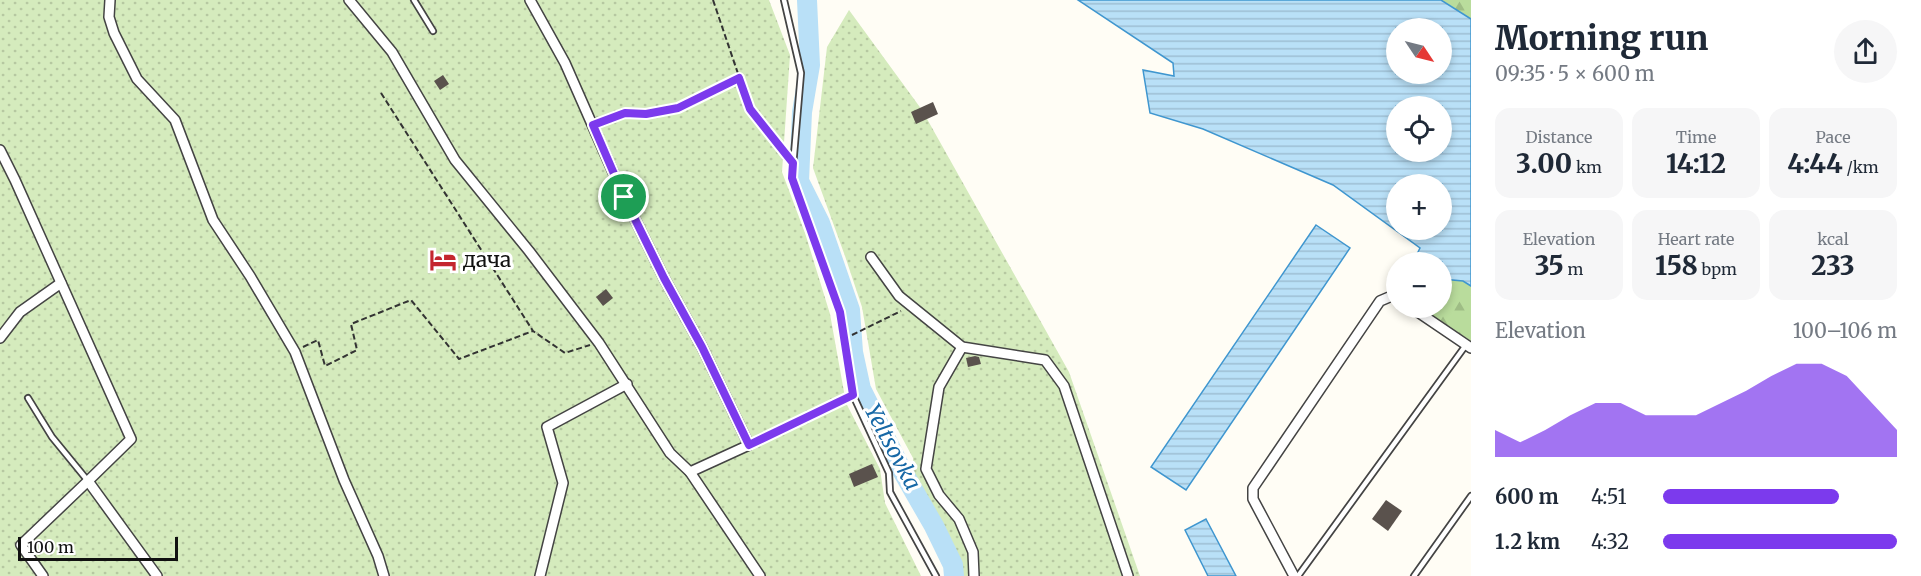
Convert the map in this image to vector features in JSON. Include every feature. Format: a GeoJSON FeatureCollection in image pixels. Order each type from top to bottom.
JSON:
{"type":"FeatureCollection","features":[{"type":"Feature","properties":{"kind":"street"},"geometry":{"type":"LineString","coordinates":[[110,0],[109,17],[114,33],[137,79],[175,120],[213,220],[250,276],[295,352],[344,480],[378,556],[384,576]]}},
{"type":"Feature","properties":{"kind":"street"},"geometry":{"type":"LineString","coordinates":[[350,0],[392,52],[455,160],[529,251],[599,343],[670,453],[690,472],[760,576]]}},
{"type":"Feature","properties":{"kind":"street"},"geometry":{"type":"LineString","coordinates":[[530,0],[565,63],[649,248],[702,347],[749,445],[690,472]]}},
{"type":"Feature","properties":{"kind":"street"},"geometry":{"type":"LineString","coordinates":[[0,150],[131,439],[21,545],[43,576]]}},
{"type":"Feature","properties":{"kind":"street"},"geometry":{"type":"LineString","coordinates":[[871,257],[899,296],[962,347],[1045,360],[1064,386],[1128,576]]}},
{"type":"Feature","properties":{"kind":"street"},"geometry":{"type":"LineString","coordinates":[[0,338],[20,312],[61,283]]}},
{"type":"Feature","properties":{"kind":"street"},"geometry":{"type":"LineString","coordinates":[[1296,576],[1253,499],[1253,488],[1380,301],[1386,298]]}},
{"type":"Feature","properties":{"kind":"street"},"geometry":{"type":"LineString","coordinates":[[1426,318],[1468,347]]}},
{"type":"Feature","properties":{"kind":"street"},"geometry":{"type":"LineString","coordinates":[[962,347],[939,387],[926,469],[939,495],[959,519],[973,552],[974,576]]}},
{"type":"Feature","properties":{"kind":"street"},"geometry":{"type":"LineString","coordinates":[[540,576],[563,483],[547,428],[627,384]]}},
{"type":"Feature","properties":{"kind":"street"},"geometry":{"type":"LineString","coordinates":[[88,481],[157,576]]}},
{"type":"Feature","properties":{"kind":"lane"},"geometry":{"type":"LineString","coordinates":[[414,0],[433,31]]}},
{"type":"Feature","properties":{"kind":"lane"},"geometry":{"type":"LineString","coordinates":[[784,0],[801,73],[792,178],[840,312],[853,395],[889,473],[890,492],[936,576]]}},
{"type":"Feature","properties":{"kind":"lane"},"geometry":{"type":"LineString","coordinates":[[1296,576],[1468,347]]}},
{"type":"Feature","properties":{"kind":"lane"},"geometry":{"type":"LineString","coordinates":[[28,398],[52,437],[88,481]]}},
{"type":"Feature","properties":{"kind":"lane"},"geometry":{"type":"LineString","coordinates":[[1414,576],[1471,495]]}},
{"type":"Feature","properties":{"kind":"path"},"geometry":{"type":"LineString","coordinates":[[713,0],[750,109],[793,163]]}},
{"type":"Feature","properties":{"kind":"path"},"geometry":{"type":"LineString","coordinates":[[593,125],[625,113],[646,114],[678,108],[739,78]]}},
{"type":"Feature","properties":{"kind":"path"},"geometry":{"type":"LineString","coordinates":[[381,93],[532,331],[565,352],[599,343]]}},
{"type":"Feature","properties":{"kind":"path"},"geometry":{"type":"LineString","coordinates":[[295,352],[318,340],[325,366],[357,350],[351,324],[411,300],[437,335],[459,359],[532,331]]}},
{"type":"Feature","properties":{"kind":"path"},"geometry":{"type":"LineString","coordinates":[[844,339],[912,307]]}},
{"type":"Feature","properties":{"kind":"path"},"geometry":{"type":"LineString","coordinates":[[749,445],[853,395]]}},
{"type":"Feature","properties":{"kind":"green space"},"geometry":{"type":"Polygon","coordinates":[[[0,0],[769,0],[790,55],[782,172],[805,233],[830,314],[846,403],[880,469],[885,503],[921,576],[0,576],[0,0]]]}},
{"type":"Feature","properties":{"kind":"green space"},"geometry":{"type":"Polygon","coordinates":[[[1441,0],[1471,0],[1471,19],[1441,0]]]}},
{"type":"Feature","properties":{"kind":"green space"},"geometry":{"type":"Polygon","coordinates":[[[849,10],[922,110],[1069,372],[1140,576],[959,576],[960,561],[937,516],[913,484],[913,458],[876,389],[862,307],[813,168],[827,47],[849,10]]]}},
{"type":"Feature","properties":{"kind":"green space"},"geometry":{"type":"Polygon","coordinates":[[[1452,280],[1463,281],[1471,286],[1471,341],[1436,318],[1452,318],[1452,280]]]}},
{"type":"Feature","properties":{"kind":"water"},"geometry":{"type":"Polygon","coordinates":[[[1078,0],[1441,0],[1471,19],[1471,286],[1463,281],[1452,280],[1452,252],[1418,252],[1420,248],[1409,240],[1452,240],[1452,174],[1386,174],[1386,223],[1333,185],[1203,129],[1150,113],[1143,70],[1174,76],[1173,63],[1078,0]]]}},
{"type":"Feature","properties":{"kind":"water"},"geometry":{"type":"Polygon","coordinates":[[[1316,225],[1350,248],[1186,490],[1151,467],[1316,225]]]}},
{"type":"Feature","properties":{"kind":"water"},"geometry":{"type":"Polygon","coordinates":[[[1206,519],[1236,576],[1208,576],[1185,530],[1206,519]]]}},
{"type":"Feature","properties":{"kind":"building"},"geometry":{"type":"Polygon","coordinates":[[[443,75],[449,84],[440,90],[434,81],[443,75]]]}},
{"type":"Feature","properties":{"kind":"building"},"geometry":{"type":"Polygon","coordinates":[[[933,102],[938,114],[916,124],[911,112],[933,102]]]}},
{"type":"Feature","properties":{"kind":"building"},"geometry":{"type":"Polygon","coordinates":[[[606,289],[613,298],[603,306],[596,297],[606,289]]]}},
{"type":"Feature","properties":{"kind":"building"},"geometry":{"type":"Polygon","coordinates":[[[979,357],[981,364],[968,367],[966,358],[979,357]]]}},
{"type":"Feature","properties":{"kind":"building"},"geometry":{"type":"Polygon","coordinates":[[[872,464],[878,477],[854,487],[849,474],[872,464]]]}},
{"type":"Feature","properties":{"kind":"building"},"geometry":{"type":"Polygon","coordinates":[[[1386,500],[1402,511],[1388,531],[1372,519],[1386,500]]]}},
{"type":"Feature","properties":{"kind":"waterway","name":"Yeltsovka"},"geometry":{"type":"LineString","coordinates":[[807,0],[810,65],[802,112],[799,181],[820,223],[850,310],[853,352],[861,389],[900,467],[934,526],[953,565],[954,576]]}},
{"type":"Feature","properties":{"kind":"place","name":"дача"},"geometry":{"type":"Point","coordinates":[443,260]}},
{"type":"Feature","properties":{"kind":"route"},"geometry":{"type":"LineString","coordinates":[[739,78],[750,109],[793,163],[792,178],[840,312],[853,395],[749,445],[702,347],[664,278],[624,197],[593,125],[625,113],[646,114],[678,108],[739,78]]}}]}
